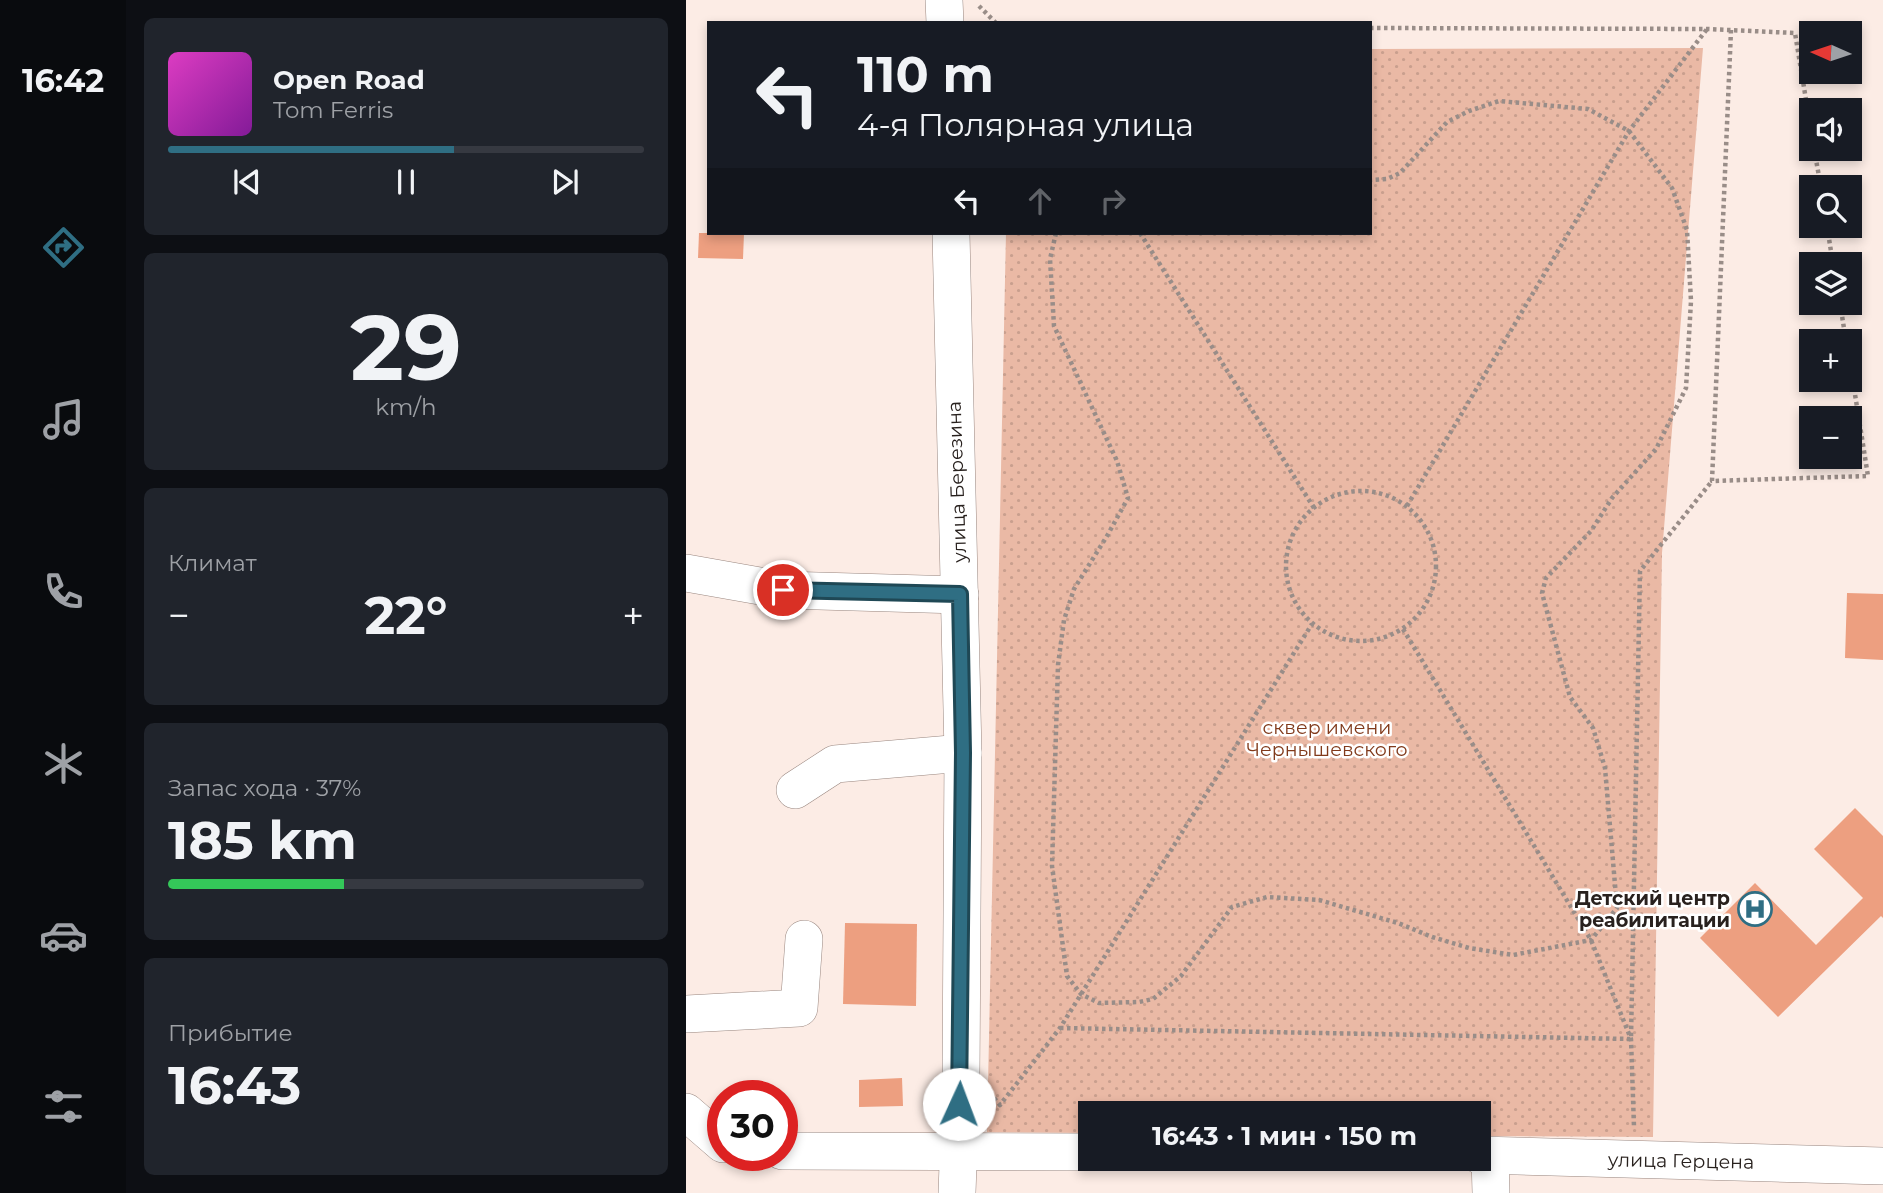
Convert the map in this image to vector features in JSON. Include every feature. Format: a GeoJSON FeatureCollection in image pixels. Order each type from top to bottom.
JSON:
{"type":"FeatureCollection","features":[{"type":"Feature","properties":{"kind":"street"},"geometry":{"type":"LineString","coordinates":[[944,0],[945,21]]}},
{"type":"Feature","properties":{"kind":"street","name":"улица Березина"},"geometry":{"type":"LineString","coordinates":[[951,235],[963,753],[961,1080],[957,1193]]}},
{"type":"Feature","properties":{"kind":"street"},"geometry":{"type":"LineString","coordinates":[[686,573],[783,590],[960,594]]}},
{"type":"Feature","properties":{"kind":"street"},"geometry":{"type":"LineString","coordinates":[[795,790],[835,764],[963,753]]}},
{"type":"Feature","properties":{"kind":"street"},"geometry":{"type":"LineString","coordinates":[[686,1014],[799,1008],[804,939]]}},
{"type":"Feature","properties":{"kind":"street"},"geometry":{"type":"LineString","coordinates":[[686,1111],[707,1129]]}},
{"type":"Feature","properties":{"kind":"street"},"geometry":{"type":"LineString","coordinates":[[686,1152],[707,1151]]}},
{"type":"Feature","properties":{"kind":"street"},"geometry":{"type":"LineString","coordinates":[[798,1151],[1078,1153]]}},
{"type":"Feature","properties":{"kind":"street","name":"улица Герцена"},"geometry":{"type":"LineString","coordinates":[[1491,1156],[1635,1160],[1760,1178],[1883,1166]]}},
{"type":"Feature","properties":{"kind":"street"},"geometry":{"type":"LineString","coordinates":[[1487,1171],[1491,1193]]}},
{"type":"Feature","properties":{"kind":"path"},"geometry":{"type":"LineString","coordinates":[[972,0],[994,21]]}},
{"type":"Feature","properties":{"kind":"path"},"geometry":{"type":"LineString","coordinates":[[1372,28],[1707,29],[1795,33],[1806,98]]}},
{"type":"Feature","properties":{"kind":"path"},"geometry":{"type":"LineString","coordinates":[[1406,506],[1629,131],[1707,29]]}},
{"type":"Feature","properties":{"kind":"path"},"geometry":{"type":"LineString","coordinates":[[1635,1160],[1631,1039],[1640,571],[1712,481],[1731,30]]}},
{"type":"Feature","properties":{"kind":"path"},"geometry":{"type":"LineString","coordinates":[[1056,235],[1050,259],[1054,326],[1117,461],[1128,498],[1074,589],[1064,620],[1058,665],[1052,866],[1067,976],[1081,995],[1099,1003],[1153,999],[1181,976],[1232,907],[1267,897],[1319,900],[1398,923],[1469,948],[1513,955],[1591,940],[1616,908],[1605,768],[1593,728],[1570,697],[1542,593],[1546,578],[1591,531],[1612,498],[1656,449],[1686,388],[1692,301],[1687,230],[1672,188],[1629,131],[1588,108],[1499,101],[1447,122],[1400,173],[1387,179],[1372,180]]}},
{"type":"Feature","properties":{"kind":"path"},"geometry":{"type":"LineString","coordinates":[[1141,235],[1314,508]]}},
{"type":"Feature","properties":{"kind":"path"},"geometry":{"type":"LineString","coordinates":[[1712,481],[1868,476],[1855,392]]}},
{"type":"Feature","properties":{"kind":"path"},"geometry":{"type":"LineString","coordinates":[[1360,491],[1384,494],[1406,506],[1421,520],[1431,538],[1436,558],[1436,579],[1430,598],[1419,616],[1403,629],[1381,639],[1356,642],[1333,636],[1312,624],[1293,597],[1286,566],[1289,544],[1299,524],[1314,508],[1335,496],[1360,491]]}},
{"type":"Feature","properties":{"kind":"path"},"geometry":{"type":"LineString","coordinates":[[986,1089],[1000,1105],[1060,1028],[1312,624]]}},
{"type":"Feature","properties":{"kind":"path"},"geometry":{"type":"LineString","coordinates":[[1403,629],[1591,940],[1631,1039]]}},
{"type":"Feature","properties":{"kind":"path"},"geometry":{"type":"LineString","coordinates":[[1060,1028],[1631,1039]]}},
{"type":"Feature","properties":{"kind":"green space","name":"сквер имени Чернышевского"},"geometry":{"type":"Polygon","coordinates":[[[1703,48],[1662,553],[1653,1137],[1491,1136],[1491,1101],[1078,1101],[1078,1133],[987,1132],[1006,235],[1372,235],[1372,49],[1703,48]]]}},
{"type":"Feature","properties":{"kind":"building"},"geometry":{"type":"Polygon","coordinates":[[[699,233],[744,235],[743,259],[698,258],[699,233]]]}},
{"type":"Feature","properties":{"kind":"building"},"geometry":{"type":"Polygon","coordinates":[[[1847,593],[1883,594],[1883,660],[1845,658],[1847,593]]]}},
{"type":"Feature","properties":{"kind":"building","name":"Детский центр реабилитации"},"geometry":{"type":"Polygon","coordinates":[[[1855,808],[1883,836],[1883,918],[1881,916],[1778,1017],[1700,938],[1755,883],[1816,945],[1863,898],[1814,849],[1855,808]]]}},
{"type":"Feature","properties":{"kind":"building"},"geometry":{"type":"Polygon","coordinates":[[[845,923],[917,924],[916,1006],[843,1004],[845,923]]]}},
{"type":"Feature","properties":{"kind":"building"},"geometry":{"type":"Polygon","coordinates":[[[902,1078],[903,1106],[859,1107],[859,1080],[902,1078]]]}},
{"type":"Feature","properties":{"kind":"place","name":"Детский центр реабилитации"},"geometry":{"type":"Point","coordinates":[1755,909]}},
{"type":"Feature","properties":{"kind":"route"},"geometry":{"type":"LineString","coordinates":[[783,590],[960,594],[963,753],[959,1104]]}}]}
